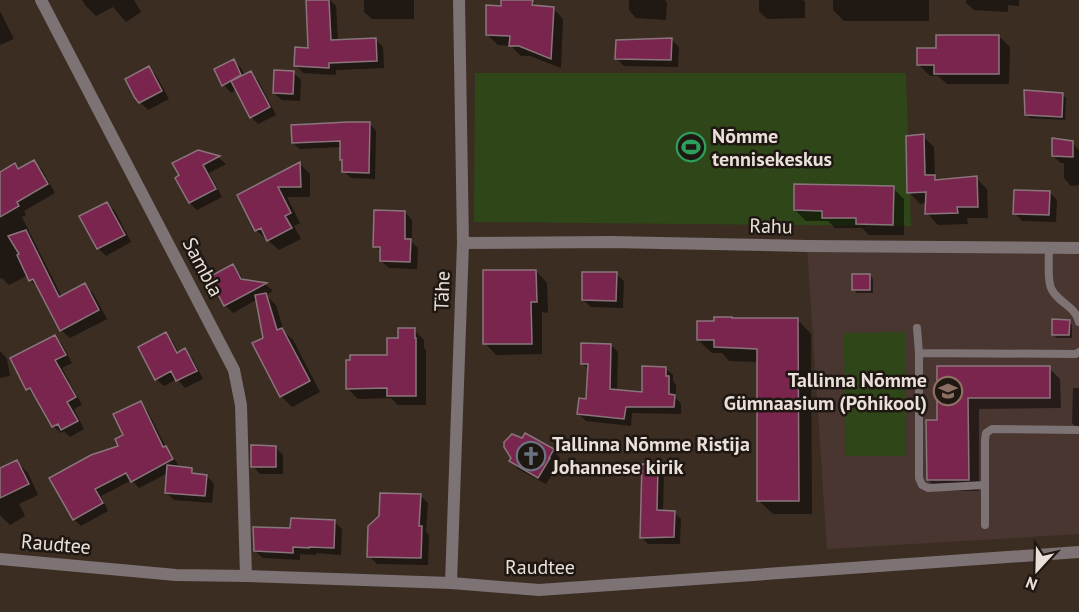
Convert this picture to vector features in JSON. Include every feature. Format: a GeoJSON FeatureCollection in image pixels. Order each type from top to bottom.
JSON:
{"type":"FeatureCollection","features":[{"type":"Feature","properties":{"kind":"street","name":"Sambla"},"geometry":{"type":"LineString","coordinates":[[41,0],[234,370],[241,405],[246,576]]}},
{"type":"Feature","properties":{"kind":"street","name":"Tähe"},"geometry":{"type":"LineString","coordinates":[[451,583],[463,243],[459,0]]}},
{"type":"Feature","properties":{"kind":"street","name":"Rahu"},"geometry":{"type":"LineString","coordinates":[[463,243],[611,242],[1079,248]]}},
{"type":"Feature","properties":{"kind":"street","name":"Raudtee"},"geometry":{"type":"LineString","coordinates":[[0,559],[176,574],[451,583],[539,590],[1079,552]]}},
{"type":"Feature","properties":{"kind":"lane"},"geometry":{"type":"LineString","coordinates":[[1049,248],[1050,288],[1072,309],[1079,322]]}},
{"type":"Feature","properties":{"kind":"lane"},"geometry":{"type":"LineString","coordinates":[[917,328],[919,478],[928,488],[985,485]]}},
{"type":"Feature","properties":{"kind":"lane"},"geometry":{"type":"LineString","coordinates":[[919,354],[1076,354],[1079,352]]}},
{"type":"Feature","properties":{"kind":"lane"},"geometry":{"type":"LineString","coordinates":[[985,525],[986,433],[992,429],[1079,430]]}},
{"type":"Feature","properties":{"kind":"shaded area","name":"Tallinna Nõmme Gümnaasium (Põhikool)"},"geometry":{"type":"Polygon","coordinates":[[[807,246],[1079,248],[1079,534],[827,549],[807,246]]]}},
{"type":"Feature","properties":{"kind":"green space","name":"Nõmme tennisekeskus"},"geometry":{"type":"Polygon","coordinates":[[[475,73],[906,73],[911,226],[474,222],[475,73]]]}},
{"type":"Feature","properties":{"kind":"green space"},"geometry":{"type":"Polygon","coordinates":[[[905,332],[906,456],[845,456],[844,333],[905,332]]]}},
{"type":"Feature","properties":{"kind":"building"},"geometry":{"type":"Polygon","coordinates":[[[306,0],[329,0],[331,40],[376,38],[377,61],[329,63],[329,68],[294,66],[295,47],[308,48],[306,0]]]}},
{"type":"Feature","properties":{"kind":"building"},"geometry":{"type":"Polygon","coordinates":[[[501,0],[533,0],[532,5],[554,7],[551,59],[519,46],[509,46],[510,36],[486,35],[486,5],[501,6],[501,0]]]}},
{"type":"Feature","properties":{"kind":"building"},"geometry":{"type":"Polygon","coordinates":[[[936,35],[999,35],[999,74],[934,74],[934,65],[917,65],[917,48],[936,48],[936,35]]]}},
{"type":"Feature","properties":{"kind":"building"},"geometry":{"type":"Polygon","coordinates":[[[672,38],[671,60],[615,59],[616,40],[672,38]]]}},
{"type":"Feature","properties":{"kind":"building"},"geometry":{"type":"Polygon","coordinates":[[[234,59],[241,75],[222,86],[214,69],[234,59]]]}},
{"type":"Feature","properties":{"kind":"building"},"geometry":{"type":"Polygon","coordinates":[[[149,66],[162,91],[139,103],[125,79],[149,66]]]}},
{"type":"Feature","properties":{"kind":"building"},"geometry":{"type":"Polygon","coordinates":[[[274,70],[294,71],[293,94],[273,93],[274,70]]]}},
{"type":"Feature","properties":{"kind":"building"},"geometry":{"type":"Polygon","coordinates":[[[251,71],[270,107],[250,118],[231,81],[251,71]]]}},
{"type":"Feature","properties":{"kind":"building"},"geometry":{"type":"Polygon","coordinates":[[[1024,90],[1063,93],[1062,117],[1025,115],[1024,90]]]}},
{"type":"Feature","properties":{"kind":"building"},"geometry":{"type":"Polygon","coordinates":[[[370,122],[369,173],[342,172],[340,141],[292,143],[291,125],[370,122]]]}},
{"type":"Feature","properties":{"kind":"building"},"geometry":{"type":"Polygon","coordinates":[[[924,134],[925,175],[935,175],[935,180],[977,176],[978,207],[957,207],[958,213],[925,214],[926,192],[907,193],[906,136],[924,134]]]}},
{"type":"Feature","properties":{"kind":"building"},"geometry":{"type":"Polygon","coordinates":[[[1052,138],[1073,141],[1073,157],[1052,156],[1052,138]]]}},
{"type":"Feature","properties":{"kind":"building"},"geometry":{"type":"Polygon","coordinates":[[[198,150],[220,156],[203,165],[216,189],[189,203],[175,178],[179,175],[172,163],[198,150]]]}},
{"type":"Feature","properties":{"kind":"building"},"geometry":{"type":"Polygon","coordinates":[[[34,160],[48,184],[17,202],[19,206],[0,217],[0,172],[15,163],[18,169],[34,160]]]}},
{"type":"Feature","properties":{"kind":"building"},"geometry":{"type":"Polygon","coordinates":[[[300,162],[301,187],[278,187],[291,213],[285,216],[292,228],[267,241],[261,228],[255,231],[237,195],[300,162]]]}},
{"type":"Feature","properties":{"kind":"building"},"geometry":{"type":"Polygon","coordinates":[[[794,184],[894,186],[893,225],[856,224],[856,218],[822,218],[822,211],[794,210],[794,184]]]}},
{"type":"Feature","properties":{"kind":"building"},"geometry":{"type":"Polygon","coordinates":[[[1014,190],[1050,191],[1049,215],[1013,214],[1014,190]]]}},
{"type":"Feature","properties":{"kind":"building"},"geometry":{"type":"Polygon","coordinates":[[[107,202],[125,235],[97,249],[79,216],[107,202]]]}},
{"type":"Feature","properties":{"kind":"building"},"geometry":{"type":"Polygon","coordinates":[[[374,210],[405,211],[405,239],[411,239],[410,262],[380,261],[380,247],[373,247],[374,210]]]}},
{"type":"Feature","properties":{"kind":"building"},"geometry":{"type":"Polygon","coordinates":[[[26,230],[59,297],[85,283],[99,310],[60,331],[33,279],[29,281],[17,255],[19,254],[8,236],[26,230]]]}},
{"type":"Feature","properties":{"kind":"building"},"geometry":{"type":"Polygon","coordinates":[[[233,264],[241,279],[267,283],[224,306],[209,277],[233,264]]]}},
{"type":"Feature","properties":{"kind":"building"},"geometry":{"type":"Polygon","coordinates":[[[483,270],[536,270],[537,302],[531,302],[532,344],[483,344],[483,270]]]}},
{"type":"Feature","properties":{"kind":"building"},"geometry":{"type":"Polygon","coordinates":[[[582,272],[617,272],[616,301],[582,300],[582,272]]]}},
{"type":"Feature","properties":{"kind":"building"},"geometry":{"type":"Polygon","coordinates":[[[852,274],[870,274],[870,290],[852,290],[852,274]]]}},
{"type":"Feature","properties":{"kind":"building"},"geometry":{"type":"Polygon","coordinates":[[[266,293],[277,330],[282,328],[310,381],[280,397],[252,343],[263,338],[255,295],[266,293]]]}},
{"type":"Feature","properties":{"kind":"building"},"geometry":{"type":"Polygon","coordinates":[[[714,317],[798,318],[799,501],[757,501],[757,349],[714,347],[714,340],[697,340],[697,321],[714,321],[714,317]]]}},
{"type":"Feature","properties":{"kind":"building"},"geometry":{"type":"Polygon","coordinates":[[[1052,319],[1070,320],[1069,335],[1052,335],[1052,319]]]}},
{"type":"Feature","properties":{"kind":"building"},"geometry":{"type":"Polygon","coordinates":[[[398,328],[415,328],[416,396],[387,396],[387,388],[346,389],[346,360],[350,360],[350,355],[387,355],[387,338],[398,338],[398,328]]]}},
{"type":"Feature","properties":{"kind":"building"},"geometry":{"type":"Polygon","coordinates":[[[166,332],[177,353],[185,348],[197,371],[176,381],[171,371],[155,380],[138,347],[166,332]]]}},
{"type":"Feature","properties":{"kind":"building"},"geometry":{"type":"Polygon","coordinates":[[[55,335],[66,355],[55,360],[76,397],[67,402],[78,421],[61,430],[58,424],[52,427],[30,388],[26,390],[10,358],[55,335]]]}},
{"type":"Feature","properties":{"kind":"building"},"geometry":{"type":"Polygon","coordinates":[[[581,343],[611,344],[610,389],[642,392],[642,366],[666,367],[666,376],[669,376],[669,394],[675,395],[674,407],[626,407],[624,419],[577,414],[579,398],[586,399],[588,364],[581,364],[581,343]]]}},
{"type":"Feature","properties":{"kind":"building"},"geometry":{"type":"Polygon","coordinates":[[[937,366],[1050,366],[1050,398],[968,398],[969,480],[927,480],[926,420],[937,420],[937,366]]]}},
{"type":"Feature","properties":{"kind":"building"},"geometry":{"type":"Polygon","coordinates":[[[141,401],[163,447],[166,446],[173,459],[131,482],[126,473],[95,489],[103,503],[73,520],[49,478],[91,455],[118,446],[115,439],[123,435],[113,414],[141,401]]]}},
{"type":"Feature","properties":{"kind":"building","name":"Tallinna Nõmme Ristija Johannese kirik"},"geometry":{"type":"Polygon","coordinates":[[[525,433],[554,449],[538,478],[509,461],[511,458],[504,447],[504,442],[512,434],[522,438],[525,433]]]}},
{"type":"Feature","properties":{"kind":"building"},"geometry":{"type":"Polygon","coordinates":[[[251,445],[276,446],[276,467],[251,467],[251,445]]]}},
{"type":"Feature","properties":{"kind":"building"},"geometry":{"type":"Polygon","coordinates":[[[17,460],[29,484],[0,498],[0,468],[17,460]]]}},
{"type":"Feature","properties":{"kind":"building"},"geometry":{"type":"Polygon","coordinates":[[[642,464],[658,465],[657,510],[675,511],[674,537],[640,538],[642,464]]]}},
{"type":"Feature","properties":{"kind":"building"},"geometry":{"type":"Polygon","coordinates":[[[167,465],[192,468],[192,473],[207,475],[205,496],[165,493],[167,465]]]}},
{"type":"Feature","properties":{"kind":"building"},"geometry":{"type":"Polygon","coordinates":[[[380,493],[421,494],[419,526],[422,526],[421,558],[367,557],[368,526],[379,516],[380,493]]]}},
{"type":"Feature","properties":{"kind":"building"},"geometry":{"type":"Polygon","coordinates":[[[291,518],[335,520],[334,548],[293,547],[293,553],[254,551],[253,527],[290,528],[291,518]]]}},
{"type":"Feature","properties":{"kind":"place","name":"Nõmme tennisekeskus"},"geometry":{"type":"Point","coordinates":[691,147]}},
{"type":"Feature","properties":{"kind":"place","name":"Tallinna Nõmme Gümnaasium (Põhikool)"},"geometry":{"type":"Point","coordinates":[948,391]}},
{"type":"Feature","properties":{"kind":"place","name":"Tallinna Nõmme Ristija Johannese kirik"},"geometry":{"type":"Point","coordinates":[531,456]}}]}
